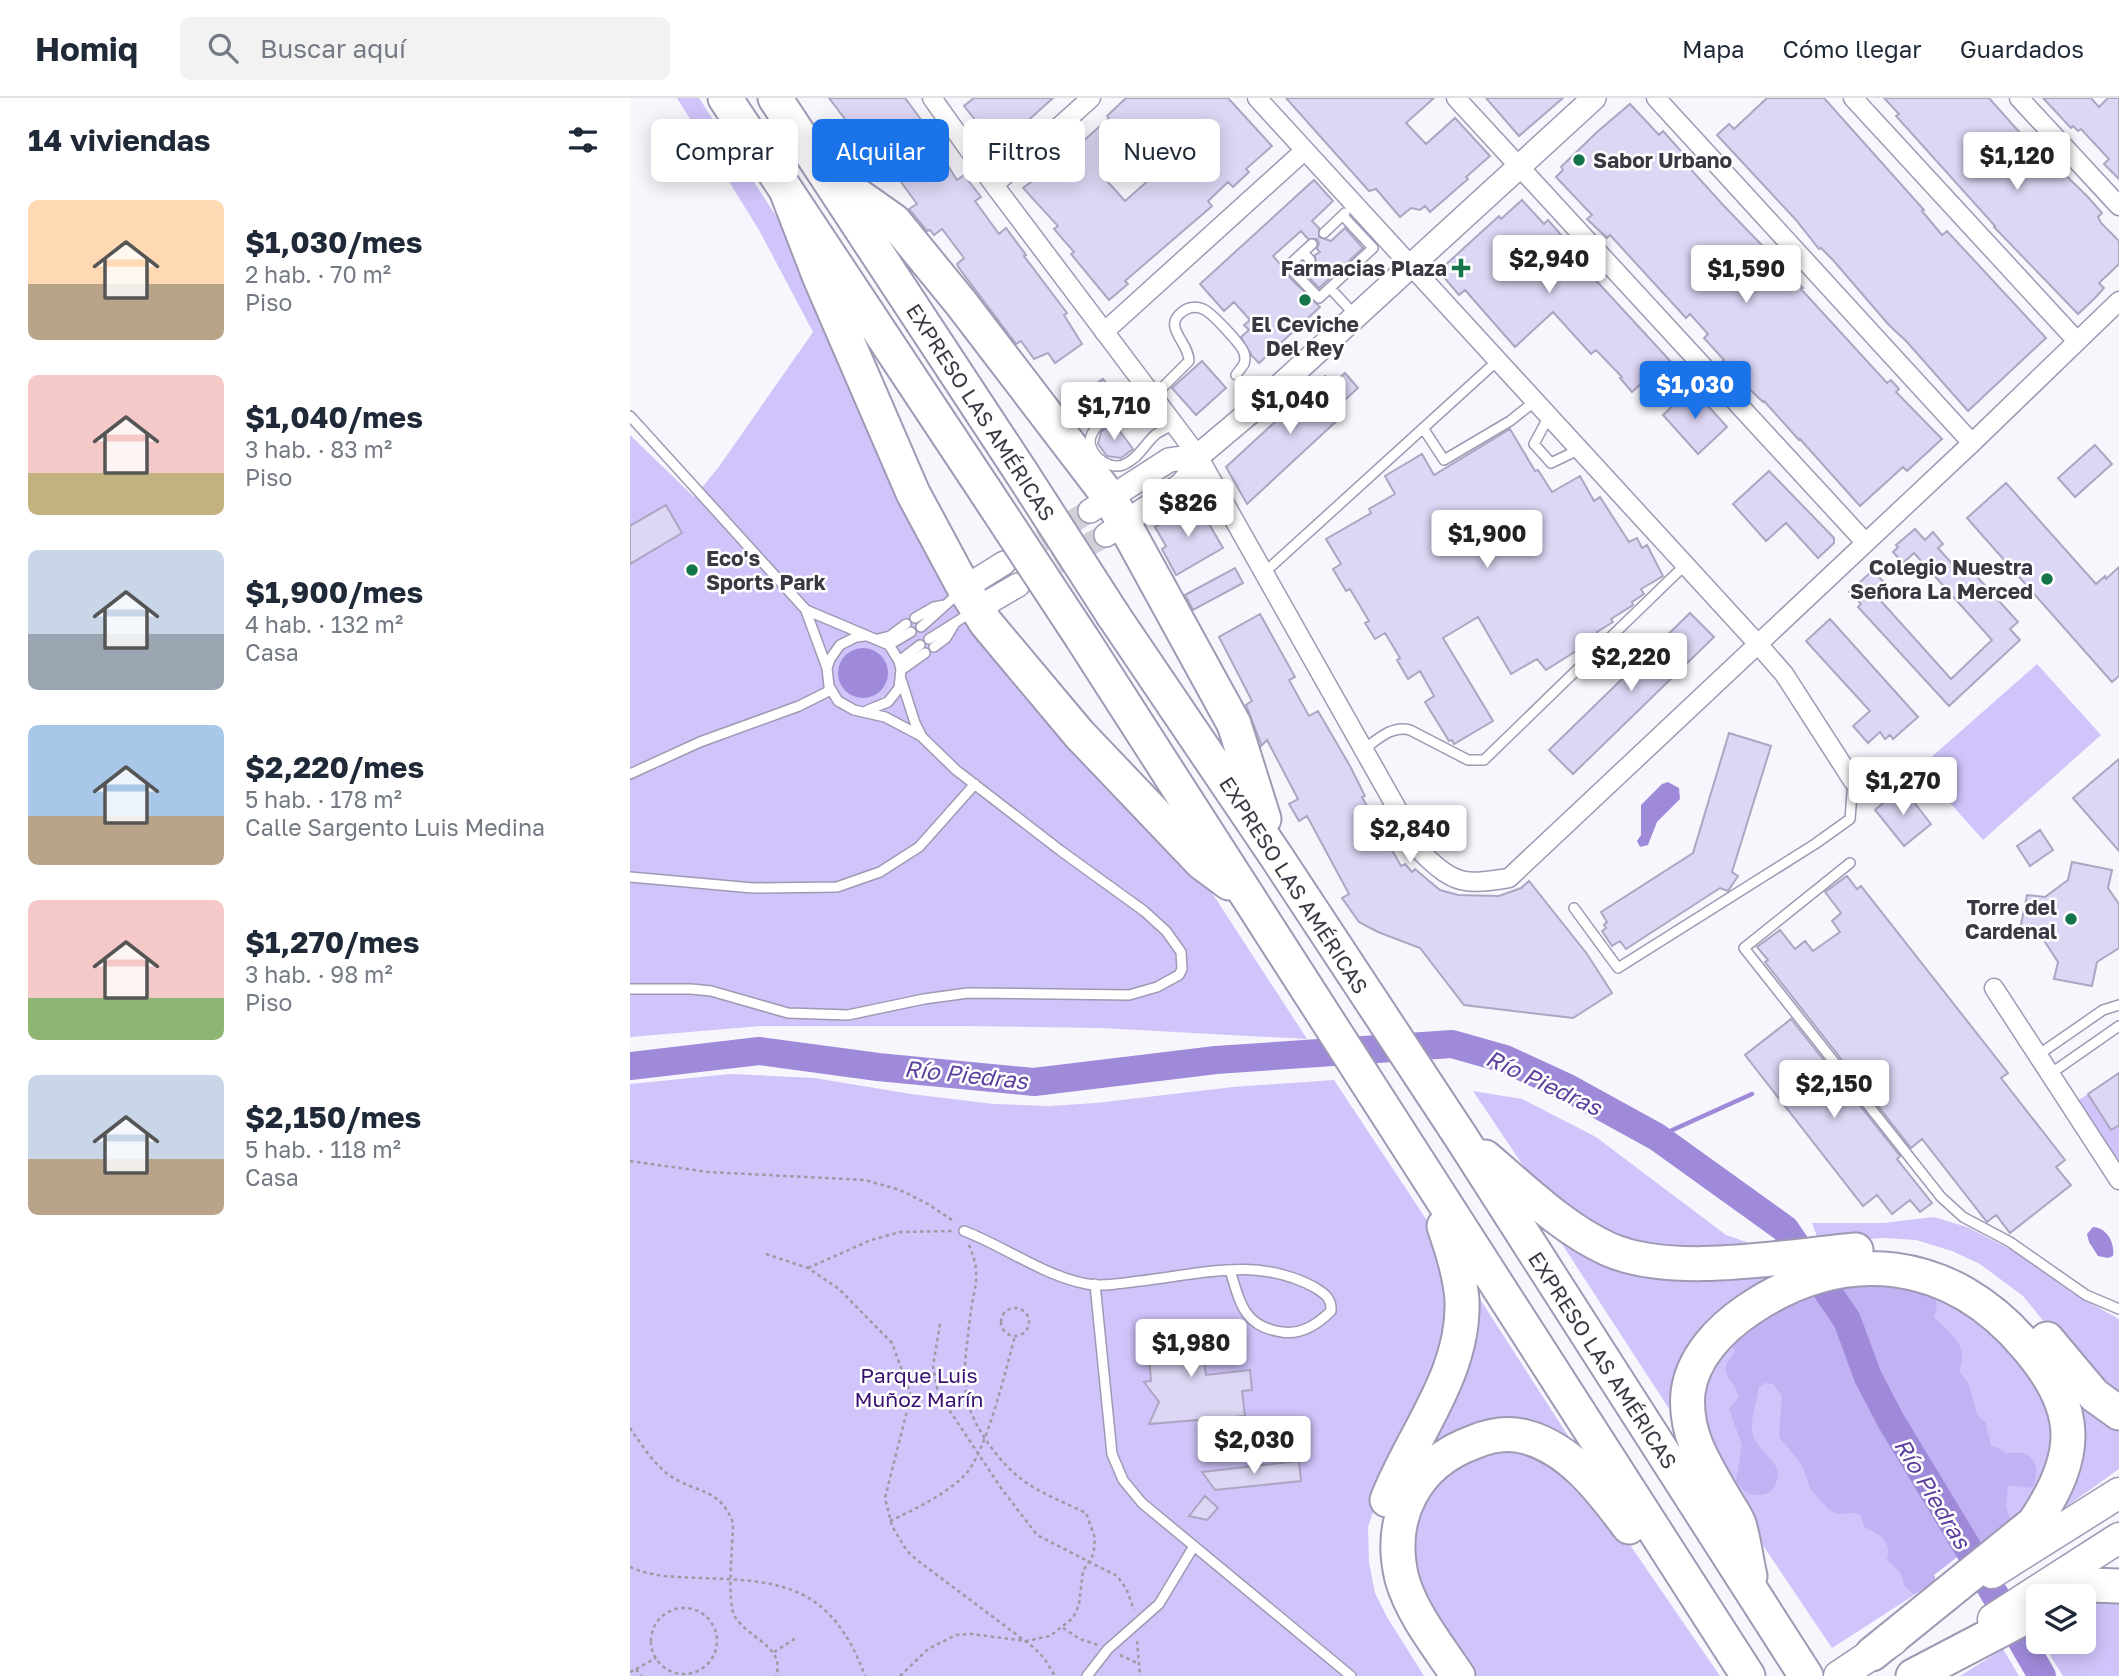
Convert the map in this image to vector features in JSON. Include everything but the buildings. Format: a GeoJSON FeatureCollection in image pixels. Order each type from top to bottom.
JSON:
{"type":"FeatureCollection","features":[{"type":"Feature","properties":{"kind":"highway","name":"EXPRESO LAS AMÉRICAS"},"geometry":{"type":"LineString","coordinates":[[725,98],[1082,638],[1748,1676]]}},
{"type":"Feature","properties":{"kind":"highway","name":"EXPRESO LAS AMÉRICAS"},"geometry":{"type":"LineString","coordinates":[[775,98],[812,154]]}},
{"type":"Feature","properties":{"kind":"highway","name":"EXPRESO LAS AMÉRICAS"},"geometry":{"type":"LineString","coordinates":[[830,182],[1461,1138],[1806,1676]]}},
{"type":"Feature","properties":{"kind":"highway"},"geometry":{"type":"LineString","coordinates":[[839,182],[894,221],[961,303],[1108,517],[1234,724],[1276,856]]}},
{"type":"Feature","properties":{"kind":"highway"},"geometry":{"type":"LineString","coordinates":[[786,190],[820,278],[913,493],[958,610],[986,623],[1079,734],[1202,863],[1248,897]]}},
{"type":"Feature","properties":{"kind":"highway"},"geometry":{"type":"LineString","coordinates":[[1461,1138],[1575,1230],[1609,1249],[1641,1259],[1666,1264],[1861,1259],[1922,1275],[1973,1297],[2010,1327],[2041,1364],[2057,1388],[2066,1410],[2069,1429],[2065,1459],[2053,1495],[2019,1546]]}},
{"type":"Feature","properties":{"kind":"highway"},"geometry":{"type":"LineString","coordinates":[[1433,1187],[1458,1270],[1462,1300],[1461,1331],[1442,1388],[1383,1509],[1378,1527],[1377,1553],[1383,1591],[1433,1676]]}},
{"type":"Feature","properties":{"kind":"highway"},"geometry":{"type":"LineString","coordinates":[[1760,1605],[1739,1522],[1694,1445],[1689,1426],[1688,1392],[1695,1368],[1708,1346],[1729,1323],[1762,1300],[1861,1259],[1896,1249],[1928,1253],[1974,1272],[2011,1297],[2094,1395],[2119,1413]]}},
{"type":"Feature","properties":{"kind":"highway"},"geometry":{"type":"LineString","coordinates":[[1458,1676],[1413,1607],[1407,1592],[1398,1547],[1400,1521],[1408,1496],[1419,1479],[1439,1460],[1457,1448],[1498,1435],[1510,1434],[1537,1441],[1558,1451],[1579,1468],[1599,1489],[1662,1571],[1721,1635]]}},
{"type":"Feature","properties":{"kind":"highway"},"geometry":{"type":"LineString","coordinates":[[1839,1676],[2019,1546],[2119,1493]]}},
{"type":"Feature","properties":{"kind":"highway"},"geometry":{"type":"LineString","coordinates":[[2064,1584],[2119,1538]]}},
{"type":"Feature","properties":{"kind":"highway"},"geometry":{"type":"LineString","coordinates":[[2096,1585],[2119,1586]]}},
{"type":"Feature","properties":{"kind":"highway"},"geometry":{"type":"LineString","coordinates":[[1911,1676],[2026,1610]]}},
{"type":"Feature","properties":{"kind":"street"},"geometry":{"type":"LineString","coordinates":[[932,98],[994,185],[1198,456],[1422,853],[1445,875],[1472,883],[1508,878],[1972,443],[2119,301]]}},
{"type":"Feature","properties":{"kind":"street"},"geometry":{"type":"LineString","coordinates":[[994,185],[1091,98]]}},
{"type":"Feature","properties":{"kind":"street"},"geometry":{"type":"LineString","coordinates":[[1257,98],[1304,151],[1349,210],[1410,266],[1757,643],[1784,674],[1853,781]]}},
{"type":"Feature","properties":{"kind":"street"},"geometry":{"type":"LineString","coordinates":[[1456,98],[1865,542]]}},
{"type":"Feature","properties":{"kind":"street"},"geometry":{"type":"LineString","coordinates":[[1108,517],[1169,460],[1198,456],[1261,403],[1594,98]]}},
{"type":"Feature","properties":{"kind":"street"},"geometry":{"type":"LineString","coordinates":[[1656,98],[1972,443]]}},
{"type":"Feature","properties":{"kind":"street"},"geometry":{"type":"LineString","coordinates":[[1853,98],[2077,341]]}},
{"type":"Feature","properties":{"kind":"street"},"geometry":{"type":"LineString","coordinates":[[2019,98],[2119,206]]}},
{"type":"Feature","properties":{"kind":"street"},"geometry":{"type":"LineString","coordinates":[[1104,332],[1304,151]]}},
{"type":"Feature","properties":{"kind":"street"},"geometry":{"type":"LineString","coordinates":[[958,610],[1004,563]]}},
{"type":"Feature","properties":{"kind":"street"},"geometry":{"type":"LineString","coordinates":[[958,610],[1018,585]]}},
{"type":"Feature","properties":{"kind":"street"},"geometry":{"type":"LineString","coordinates":[[1994,988],[2119,1180]]}},
{"type":"Feature","properties":{"kind":"lane"},"geometry":{"type":"LineString","coordinates":[[1312,244],[1288,266],[1319,298],[1356,260],[1373,248],[1349,210],[1329,233]]}},
{"type":"Feature","properties":{"kind":"lane"},"geometry":{"type":"LineString","coordinates":[[1303,253],[1310,260]]}},
{"type":"Feature","properties":{"kind":"lane"},"geometry":{"type":"LineString","coordinates":[[1331,285],[1356,316]]}},
{"type":"Feature","properties":{"kind":"lane"},"geometry":{"type":"LineString","coordinates":[[1174,424],[1160,432],[1141,452],[1118,466],[1108,464],[1093,452],[1090,442],[1093,432],[1127,404],[1143,403],[1189,361],[1188,349],[1176,333],[1175,325],[1180,313],[1189,308],[1200,308],[1208,312],[1244,352],[1244,364],[1236,375]]}},
{"type":"Feature","properties":{"kind":"lane"},"geometry":{"type":"LineString","coordinates":[[1265,572],[1497,361]]}},
{"type":"Feature","properties":{"kind":"lane"},"geometry":{"type":"LineString","coordinates":[[1423,428],[1444,460],[1510,422],[1534,402]]}},
{"type":"Feature","properties":{"kind":"lane"},"geometry":{"type":"LineString","coordinates":[[630,416],[806,610],[827,668],[831,690],[838,701],[900,723],[922,736],[956,770],[1144,911],[1166,931],[1181,952],[1182,969],[1179,975],[1157,987],[1129,995],[968,993],[848,1015],[788,1013],[711,991],[630,989]]}},
{"type":"Feature","properties":{"kind":"lane"},"geometry":{"type":"LineString","coordinates":[[1548,418],[1534,444],[1551,463],[1578,450]]}},
{"type":"Feature","properties":{"kind":"lane"},"geometry":{"type":"LineString","coordinates":[[1363,750],[1400,728],[1410,730],[1468,760],[1484,760],[1685,565]]}},
{"type":"Feature","properties":{"kind":"lane"},"geometry":{"type":"LineString","coordinates":[[941,605],[958,610],[939,612],[918,622],[941,605]]}},
{"type":"Feature","properties":{"kind":"lane"},"geometry":{"type":"LineString","coordinates":[[806,610],[889,645],[901,670],[915,723],[922,736]]}},
{"type":"Feature","properties":{"kind":"lane"},"geometry":{"type":"LineString","coordinates":[[939,612],[958,610]]}},
{"type":"Feature","properties":{"kind":"lane"},"geometry":{"type":"LineString","coordinates":[[932,643],[946,638],[958,610]]}},
{"type":"Feature","properties":{"kind":"lane"},"geometry":{"type":"LineString","coordinates":[[878,639],[909,628],[889,645]]}},
{"type":"Feature","properties":{"kind":"lane"},"geometry":{"type":"LineString","coordinates":[[827,668],[834,651],[840,645],[856,637],[865,636]]}},
{"type":"Feature","properties":{"kind":"lane"},"geometry":{"type":"LineString","coordinates":[[863,711],[888,702],[899,688],[901,670],[922,649]]}},
{"type":"Feature","properties":{"kind":"lane"},"geometry":{"type":"LineString","coordinates":[[630,774],[700,742],[799,706],[831,690]]}},
{"type":"Feature","properties":{"kind":"lane"},"geometry":{"type":"LineString","coordinates":[[1574,908],[1618,968],[1815,844],[1850,819],[1853,781]]}},
{"type":"Feature","properties":{"kind":"lane"},"geometry":{"type":"LineString","coordinates":[[630,877],[753,888],[837,887],[880,872],[919,847],[975,784]]}},
{"type":"Feature","properties":{"kind":"lane"},"geometry":{"type":"LineString","coordinates":[[1850,863],[1744,948],[1941,1197],[1963,1217],[2010,1242],[2086,1295],[2119,1309]]}},
{"type":"Feature","properties":{"kind":"lane"},"geometry":{"type":"LineString","coordinates":[[2038,1055],[2103,1010],[2119,1005]]}},
{"type":"Feature","properties":{"kind":"lane"},"geometry":{"type":"LineString","coordinates":[[2050,1074],[2119,1026]]}},
{"type":"Feature","properties":{"kind":"lane"},"geometry":{"type":"LineString","coordinates":[[964,1231],[1059,1275],[1095,1284],[1230,1270],[1260,1269],[1300,1280],[1324,1293],[1331,1302],[1331,1311],[1301,1331],[1287,1333],[1263,1329],[1248,1314],[1230,1270]]}},
{"type":"Feature","properties":{"kind":"lane"},"geometry":{"type":"LineString","coordinates":[[1095,1284],[1104,1393],[1114,1463],[1123,1480],[1136,1498],[1351,1676]]}},
{"type":"Feature","properties":{"kind":"lane"},"geometry":{"type":"LineString","coordinates":[[1087,1676],[1108,1649],[1159,1604],[1194,1546]]}},
{"type":"Feature","properties":{"kind":"path"},"geometry":{"type":"LineString","coordinates":[[630,1161],[708,1172],[864,1180],[901,1190],[951,1218],[964,1231],[978,1282],[970,1316],[966,1388],[969,1408],[1000,1457],[1020,1478],[1086,1513],[1095,1538],[1094,1553],[1088,1562],[1081,1584],[1079,1605],[1073,1618],[1051,1636],[1026,1641],[971,1634],[956,1635],[928,1649],[900,1676]]}},
{"type":"Feature","properties":{"kind":"path"},"geometry":{"type":"LineString","coordinates":[[808,1268],[871,1240],[900,1232],[964,1231]]}},
{"type":"Feature","properties":{"kind":"path"},"geometry":{"type":"LineString","coordinates":[[766,1254],[808,1268],[839,1289],[892,1343],[911,1395],[885,1498],[890,1521],[907,1551],[1026,1641],[1044,1657],[1055,1676]]}},
{"type":"Feature","properties":{"kind":"path"},"geometry":{"type":"LineString","coordinates":[[890,1521],[922,1505],[964,1476],[978,1454],[985,1436],[1015,1336],[1027,1330],[1029,1321],[1026,1312],[1017,1308],[1005,1311],[1001,1319],[1004,1331],[1015,1336]]}},
{"type":"Feature","properties":{"kind":"path"},"geometry":{"type":"LineString","coordinates":[[940,1324],[933,1366],[936,1387],[978,1454],[1034,1532],[1117,1576],[1124,1583],[1133,1609],[1140,1676]]}},
{"type":"Feature","properties":{"kind":"path"},"geometry":{"type":"LineString","coordinates":[[630,1428],[648,1453],[669,1474],[723,1503],[733,1523],[731,1604],[743,1627],[774,1652],[778,1665],[776,1676]]}},
{"type":"Feature","properties":{"kind":"path"},"geometry":{"type":"LineString","coordinates":[[630,1567],[650,1575],[759,1580],[797,1591],[825,1610],[839,1624],[852,1644],[865,1676]]}},
{"type":"Feature","properties":{"kind":"path"},"geometry":{"type":"LineString","coordinates":[[687,1608],[704,1615],[712,1624],[716,1647],[703,1667],[692,1673],[680,1674],[669,1670],[656,1658],[652,1647],[652,1634],[656,1623],[664,1615],[675,1609],[687,1608]]}},
{"type":"Feature","properties":{"kind":"path"},"geometry":{"type":"LineString","coordinates":[[774,1652],[796,1638]]}},
{"type":"Feature","properties":{"kind":"path"},"geometry":{"type":"LineString","coordinates":[[630,1672],[656,1658]]}},
{"type":"Feature","properties":{"kind":"path"},"geometry":{"type":"LineString","coordinates":[[636,1669],[640,1676]]}},
{"type":"Feature","properties":{"kind":"green space"},"geometry":{"type":"Polygon","coordinates":[[[677,98],[699,98],[713,119],[690,119],[677,98]]]}},
{"type":"Feature","properties":{"kind":"green space"},"geometry":{"type":"Polygon","coordinates":[[[729,182],[754,182],[776,216],[827,314],[940,557],[1190,859],[1307,1039],[1101,1028],[964,1026],[761,1026],[630,1037],[630,435],[694,497],[718,468],[813,332],[759,230],[729,182]]]}},
{"type":"Feature","properties":{"kind":"green space"},"geometry":{"type":"Polygon","coordinates":[[[2037,664],[2101,735],[1983,840],[1919,768],[2037,664]]]}},
{"type":"Feature","properties":{"kind":"green space","name":"Parque Luis Muñoz Marín"},"geometry":{"type":"Polygon","coordinates":[[[731,1074],[814,1078],[994,1104],[1049,1106],[1233,1087],[1334,1080],[1428,1222],[1449,1271],[1450,1336],[1379,1495],[1368,1527],[1369,1562],[1375,1593],[1424,1676],[630,1676],[630,1084],[731,1074]]]}},
{"type":"Feature","properties":{"kind":"green space"},"geometry":{"type":"Polygon","coordinates":[[[1473,1091],[1522,1099],[1596,1137],[1726,1235],[1755,1245],[1666,1252],[1611,1239],[1538,1188],[1473,1091]]]}},
{"type":"Feature","properties":{"kind":"green space"},"geometry":{"type":"Polygon","coordinates":[[[2088,1094],[2111,1130],[2119,1125],[2119,1172],[2074,1103],[2088,1094]]]}},
{"type":"Feature","properties":{"kind":"green space"},"geometry":{"type":"Polygon","coordinates":[[[1934,1217],[1967,1227],[2017,1253],[2074,1294],[2119,1319],[2119,1398],[2088,1376],[2023,1296],[1980,1264],[1952,1251],[1916,1240],[1883,1238],[1819,1242],[1812,1223],[1884,1223],[1934,1217]]]}},
{"type":"Feature","properties":{"kind":"green space"},"geometry":{"type":"Polygon","coordinates":[[[1547,1221],[1577,1240],[1791,1274],[1748,1296],[1677,1421],[1547,1221]]]}},
{"type":"Feature","properties":{"kind":"green space"},"geometry":{"type":"Polygon","coordinates":[[[1964,1276],[1996,1295],[2017,1313],[2119,1426],[2119,1469],[2056,1514],[2065,1485],[2036,1342],[1964,1276]]]}},
{"type":"Feature","properties":{"kind":"green space"},"geometry":{"type":"Polygon","coordinates":[[[1469,1282],[1583,1459],[1547,1435],[1419,1467],[1469,1282]]]}},
{"type":"Feature","properties":{"kind":"green space"},"geometry":{"type":"Polygon","coordinates":[[[1923,1285],[2011,1337],[2062,1428],[2026,1516],[1974,1546],[1889,1410],[1872,1378],[1856,1331],[1833,1291],[1923,1285]]]}},
{"type":"Feature","properties":{"kind":"green space"},"geometry":{"type":"Polygon","coordinates":[[[1826,1297],[1844,1325],[1873,1395],[1966,1550],[1934,1575],[1936,1581],[1832,1648],[1719,1480],[1696,1392],[1738,1328],[1826,1297]]]}},
{"type":"Feature","properties":{"kind":"green space"},"geometry":{"type":"Polygon","coordinates":[[[1505,1444],[1586,1481],[1720,1676],[1471,1676],[1412,1583],[1409,1536],[1442,1469],[1505,1444]]]}},
{"type":"Feature","properties":{"kind":"green space"},"geometry":{"type":"Polygon","coordinates":[[[2119,1595],[2119,1676],[2063,1676],[2049,1654],[2096,1654],[2096,1598],[2119,1595]]]}},
{"type":"Feature","properties":{"kind":"green space"},"geometry":{"type":"Polygon","coordinates":[[[2003,1649],[2019,1676],[1960,1676],[2003,1649]]]}},
{"type":"Feature","properties":{"kind":"shaded area"},"geometry":{"type":"Polygon","coordinates":[[[863,648],[880,656],[888,673],[880,690],[863,698],[846,690],[838,673],[846,656],[863,648]]]}},
{"type":"Feature","properties":{"kind":"shaded area"},"geometry":{"type":"Polygon","coordinates":[[[1668,782],[1679,788],[1680,799],[1657,822],[1648,845],[1640,847],[1637,841],[1641,835],[1641,805],[1662,784],[1668,782]]]}},
{"type":"Feature","properties":{"kind":"shaded area"},"geometry":{"type":"Polygon","coordinates":[[[2093,1227],[2102,1230],[2109,1237],[2113,1256],[2098,1256],[2087,1234],[2093,1227]]]}},
{"type":"Feature","properties":{"kind":"shaded area"},"geometry":{"type":"Polygon","coordinates":[[[1833,1285],[1923,1285],[1933,1296],[1936,1303],[1934,1317],[1960,1347],[1962,1362],[1959,1371],[1969,1384],[1977,1415],[1986,1423],[1991,1446],[2007,1454],[2023,1453],[2033,1460],[2035,1465],[2033,1487],[2008,1486],[2006,1507],[2012,1523],[1974,1546],[1889,1410],[1872,1378],[1856,1331],[1833,1291],[1833,1285]]]}},
{"type":"Feature","properties":{"kind":"shaded area"},"geometry":{"type":"Polygon","coordinates":[[[1818,1291],[1838,1314],[1873,1395],[1966,1550],[1934,1575],[1936,1581],[1914,1594],[1905,1587],[1900,1572],[1887,1560],[1886,1543],[1879,1535],[1864,1527],[1861,1515],[1837,1514],[1828,1509],[1810,1488],[1803,1468],[1779,1437],[1782,1396],[1773,1384],[1765,1383],[1759,1387],[1752,1431],[1757,1443],[1776,1467],[1777,1481],[1772,1491],[1757,1495],[1743,1490],[1736,1481],[1742,1445],[1729,1409],[1739,1397],[1726,1371],[1729,1359],[1735,1351],[1728,1339],[1738,1328],[1818,1291]]]}},
{"type":"Feature","properties":{"kind":"waterway","name":"Río Piedras"},"geometry":{"type":"LineString","coordinates":[[630,1066],[759,1051],[878,1067],[1034,1082],[1216,1060],[1452,1044],[1505,1059],[1568,1088],[1657,1137],[1785,1229],[1847,1320],[1868,1377],[1891,1421],[2042,1676]]}},
{"type":"Feature","properties":{"kind":"waterway"},"geometry":{"type":"LineString","coordinates":[[1657,1137],[1752,1094]]}},
{"type":"Feature","properties":{"kind":"tunnel"},"geometry":{"type":"LineString","coordinates":[[1012,558],[1090,511]]}},
{"type":"Feature","properties":{"kind":"tunnel"},"geometry":{"type":"LineString","coordinates":[[1027,580],[1106,535]]}},
{"type":"Feature","properties":{"kind":"place","name":"Sabor Urbano"},"geometry":{"type":"Point","coordinates":[1579,160]}},
{"type":"Feature","properties":{"kind":"place","name":"Farmacias Plaza"},"geometry":{"type":"Point","coordinates":[1461,268]}},
{"type":"Feature","properties":{"kind":"place","name":"El Ceviche Del Rey"},"geometry":{"type":"Point","coordinates":[1305,300]}},
{"type":"Feature","properties":{"kind":"place","name":"Eco's Sports Park"},"geometry":{"type":"Point","coordinates":[692,570]}},
{"type":"Feature","properties":{"kind":"place","name":"Colegio Nuestra Señora La Merced"},"geometry":{"type":"Point","coordinates":[2047,579]}},
{"type":"Feature","properties":{"kind":"place","name":"Torre del Cardenal"},"geometry":{"type":"Point","coordinates":[2071,919]}}]}
